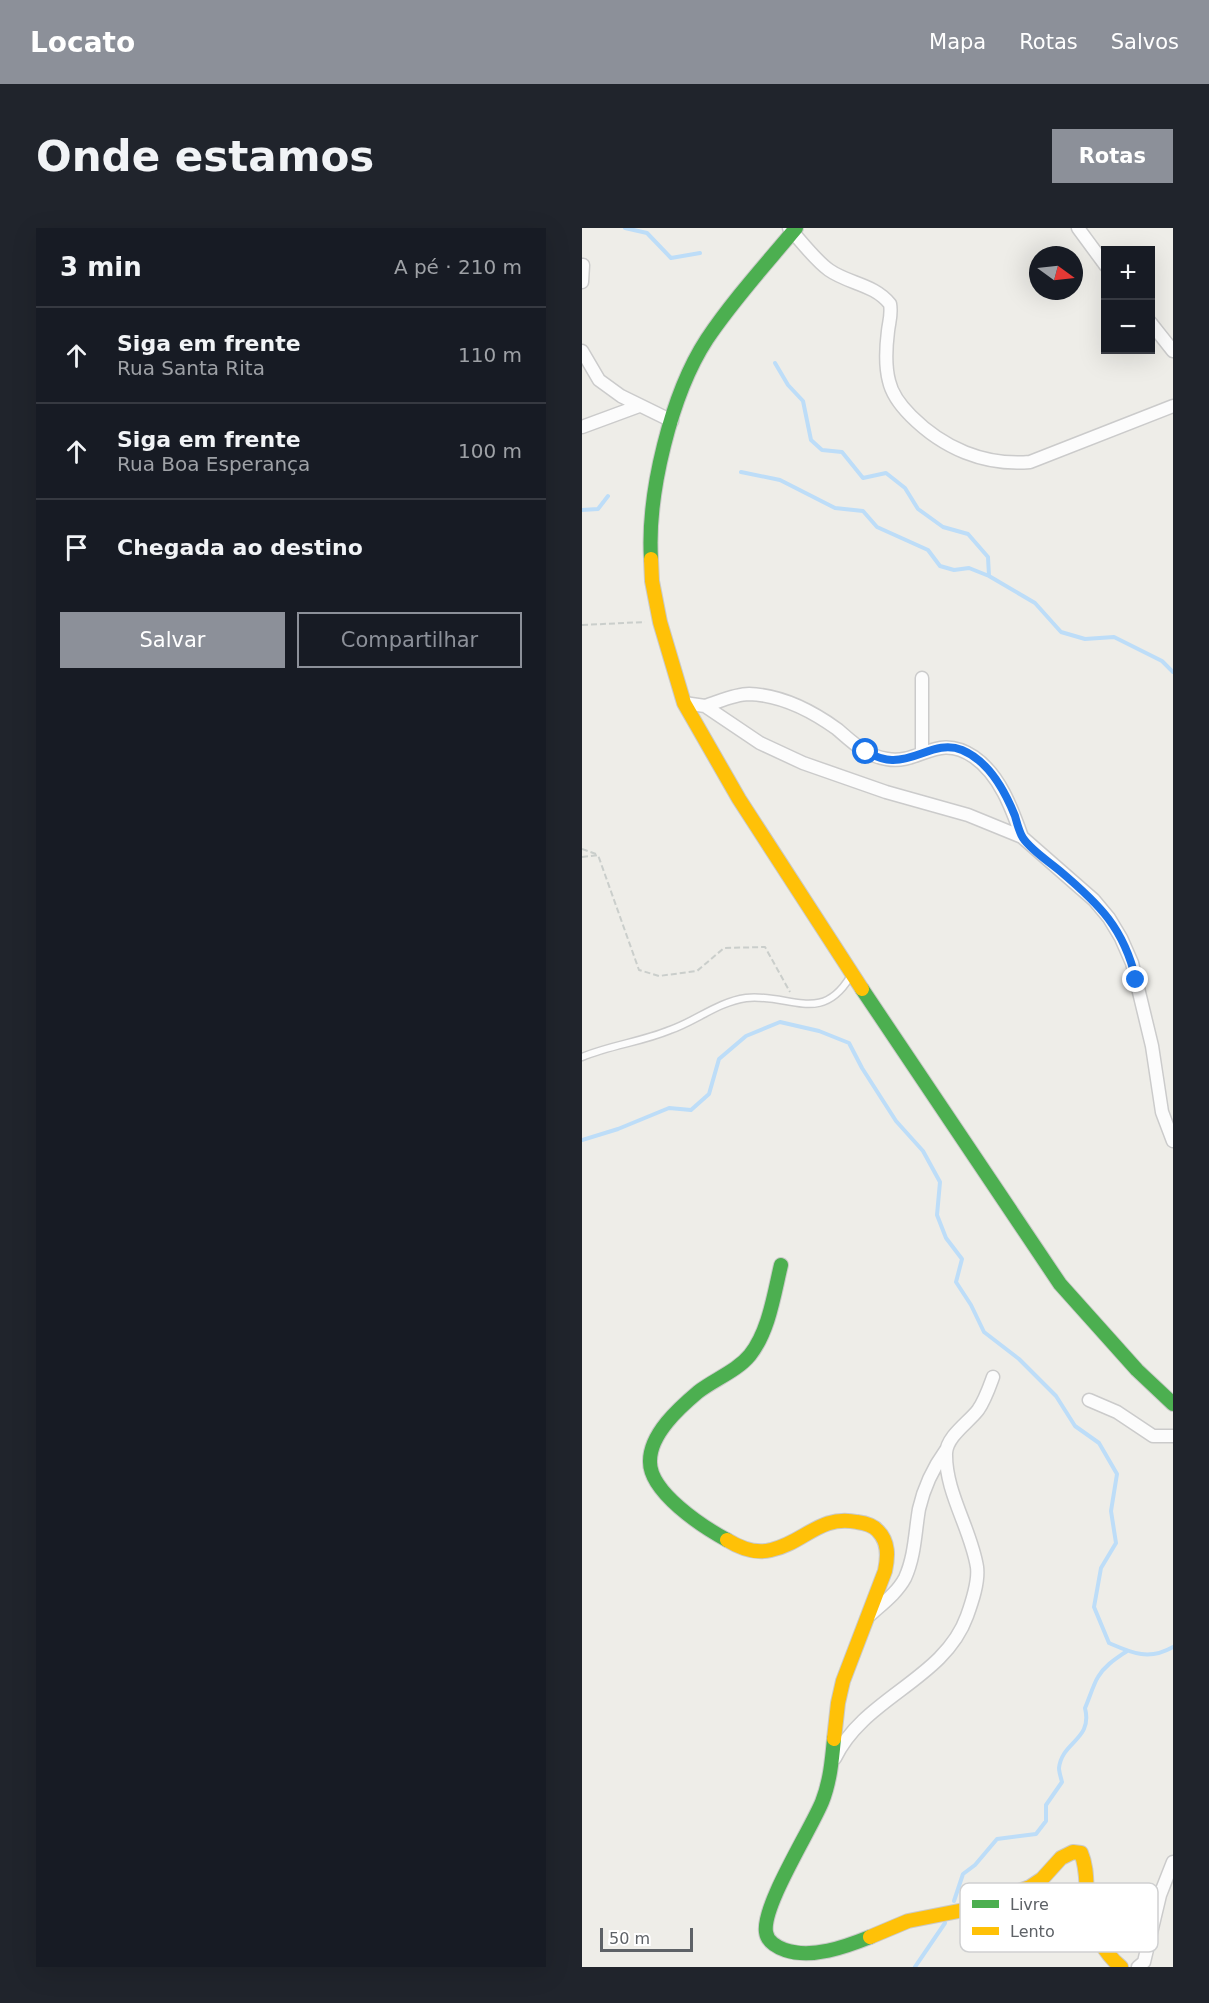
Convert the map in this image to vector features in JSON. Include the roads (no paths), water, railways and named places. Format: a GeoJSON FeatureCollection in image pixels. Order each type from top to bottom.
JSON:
{"type":"FeatureCollection","features":[{"type":"Feature","properties":{"kind":"street"},"geometry":{"type":"LineString","coordinates":[[1078,228],[1101,259]]}},
{"type":"Feature","properties":{"kind":"street"},"geometry":{"type":"LineString","coordinates":[[1173,406],[1030,462],[1015,463],[985,458],[947,446],[902,407],[892,390],[888,379],[886,351],[890,304],[870,287],[849,280],[828,269],[793,229],[733,303],[706,341],[686,380],[659,470],[652,512],[650,543],[652,581],[660,622],[684,703],[739,799],[852,974],[1060,1284],[1137,1370],[1173,1404]]}},
{"type":"Feature","properties":{"kind":"street"},"geometry":{"type":"LineString","coordinates":[[582,282],[583,265]]}},
{"type":"Feature","properties":{"kind":"street"},"geometry":{"type":"LineString","coordinates":[[1155,328],[1173,351]]}},
{"type":"Feature","properties":{"kind":"street"},"geometry":{"type":"LineString","coordinates":[[582,351],[599,381]]}},
{"type":"Feature","properties":{"kind":"street"},"geometry":{"type":"LineString","coordinates":[[582,370],[639,406],[672,421]]}},
{"type":"Feature","properties":{"kind":"street"},"geometry":{"type":"LineString","coordinates":[[582,427],[639,406]]}},
{"type":"Feature","properties":{"kind":"street"},"geometry":{"type":"LineString","coordinates":[[922,678],[922,753]]}},
{"type":"Feature","properties":{"kind":"street"},"geometry":{"type":"LineString","coordinates":[[684,703],[705,706],[747,694],[771,697],[810,712],[874,756],[891,760],[902,759],[938,747],[955,748],[974,757],[984,765],[1005,794],[1022,837]]}},
{"type":"Feature","properties":{"kind":"street"},"geometry":{"type":"LineString","coordinates":[[705,706],[760,743],[803,763],[886,792],[968,815],[1022,837],[1094,900],[1109,918],[1132,963],[1152,1046],[1162,1112],[1173,1141]]}},
{"type":"Feature","properties":{"kind":"street"},"geometry":{"type":"LineString","coordinates":[[781,1265],[764,1326],[752,1352],[740,1366],[707,1385],[666,1424],[653,1444],[649,1465],[652,1481],[664,1493],[717,1535],[735,1546],[757,1552],[778,1550],[814,1528],[834,1520],[855,1520],[875,1527],[885,1538],[888,1554],[884,1575],[865,1619],[840,1693],[830,1770],[822,1800],[775,1896],[766,1934],[772,1943],[786,1951],[804,1953],[822,1951],[849,1944],[923,1917],[960,1910]]}},
{"type":"Feature","properties":{"kind":"street"},"geometry":{"type":"LineString","coordinates":[[865,1619],[892,1596],[904,1579],[912,1556],[925,1486],[934,1466],[952,1438],[978,1410],[993,1377]]}},
{"type":"Feature","properties":{"kind":"street"},"geometry":{"type":"LineString","coordinates":[[1089,1400],[1117,1412],[1153,1436],[1173,1437]]}},
{"type":"Feature","properties":{"kind":"street"},"geometry":{"type":"LineString","coordinates":[[830,1770],[839,1750],[864,1719],[938,1660],[955,1640],[967,1618],[974,1593],[977,1569],[951,1485],[946,1450]]}},
{"type":"Feature","properties":{"kind":"street"},"geometry":{"type":"LineString","coordinates":[[1036,1883],[1051,1870],[1061,1856],[1071,1851],[1081,1853],[1086,1862],[1087,1883]]}},
{"type":"Feature","properties":{"kind":"street"},"geometry":{"type":"LineString","coordinates":[[1158,1903],[1173,1862]]}},
{"type":"Feature","properties":{"kind":"street"},"geometry":{"type":"LineString","coordinates":[[1106,1952],[1113,1962],[1121,1967]]}},
{"type":"Feature","properties":{"kind":"street"},"geometry":{"type":"LineString","coordinates":[[1138,1967],[1144,1962],[1146,1952]]}},
{"type":"Feature","properties":{"kind":"lane"},"geometry":{"type":"LineString","coordinates":[[582,1057],[600,1050],[650,1038],[673,1029],[700,1014],[730,1002],[748,998],[817,1005],[842,990],[852,974]]}},
{"type":"Feature","properties":{"kind":"waterway"},"geometry":{"type":"LineString","coordinates":[[625,228],[647,233],[671,258],[700,253]]}},
{"type":"Feature","properties":{"kind":"waterway"},"geometry":{"type":"LineString","coordinates":[[775,363],[788,385],[803,401],[811,440],[822,450],[842,452],[863,478],[886,473],[905,488],[918,509],[943,527],[968,534],[988,557],[989,576],[1035,603],[1061,632],[1085,639],[1114,637],[1162,661],[1173,672]]}},
{"type":"Feature","properties":{"kind":"waterway"},"geometry":{"type":"LineString","coordinates":[[741,472],[780,480],[835,508],[863,511],[877,527],[928,550],[940,566],[954,570],[969,568],[989,576]]}},
{"type":"Feature","properties":{"kind":"waterway"},"geometry":{"type":"LineString","coordinates":[[582,510],[598,509],[608,496]]}},
{"type":"Feature","properties":{"kind":"waterway"},"geometry":{"type":"LineString","coordinates":[[582,1140],[618,1129],[669,1108],[691,1110],[709,1094],[719,1059],[746,1036],[780,1022],[819,1031],[849,1043],[896,1121],[923,1151],[940,1182],[937,1215],[946,1238],[962,1259],[956,1282],[971,1305],[984,1332],[1019,1359],[1056,1396],[1075,1426],[1099,1443],[1117,1474],[1111,1511],[1116,1543],[1101,1568],[1094,1607],[1109,1643],[1148,1655],[1173,1647]]}},
{"type":"Feature","properties":{"kind":"waterway"},"geometry":{"type":"LineString","coordinates":[[954,1901],[963,1874],[975,1865],[997,1839],[1036,1834],[1046,1821],[1046,1805],[1062,1782],[1059,1768],[1061,1759],[1085,1727],[1085,1708],[1096,1680],[1108,1665],[1127,1651]]}},
{"type":"Feature","properties":{"kind":"waterway"},"geometry":{"type":"LineString","coordinates":[[915,1967],[945,1923]]}}]}
